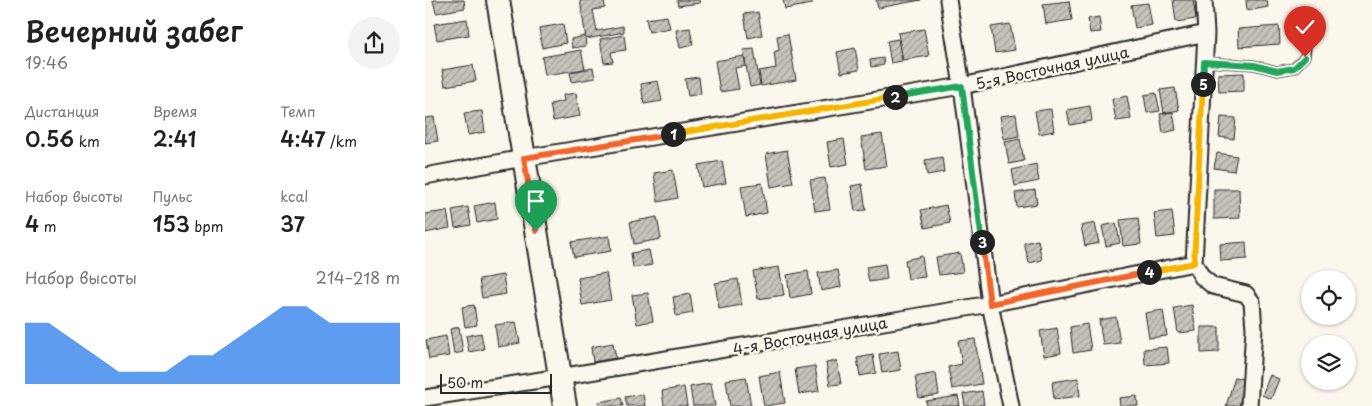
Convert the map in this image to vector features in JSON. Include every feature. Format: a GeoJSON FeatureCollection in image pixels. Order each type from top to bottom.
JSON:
{"type":"FeatureCollection","features":[{"type":"Feature","properties":{"kind":"street"},"geometry":{"type":"LineString","coordinates":[[498,0],[565,406]]}},
{"type":"Feature","properties":{"kind":"street"},"geometry":{"type":"LineString","coordinates":[[948,0],[962,86],[990,304],[1011,406]]}},
{"type":"Feature","properties":{"kind":"street"},"geometry":{"type":"LineString","coordinates":[[1204,0],[1206,34],[1194,263],[1202,277],[1213,286],[1245,294],[1252,302],[1254,329],[1249,406]]}},
{"type":"Feature","properties":{"kind":"street","name":"5-я Восточная улица"},"geometry":{"type":"LineString","coordinates":[[425,176],[962,86],[1206,34]]}},
{"type":"Feature","properties":{"kind":"street","name":"4-я Восточная улица"},"geometry":{"type":"LineString","coordinates":[[425,398],[990,304],[1194,263]]}},
{"type":"Feature","properties":{"kind":"lane"},"geometry":{"type":"LineString","coordinates":[[1204,62],[1254,65],[1277,71],[1294,68],[1305,57],[1307,39]]}},
{"type":"Feature","properties":{"kind":"building"},"geometry":{"type":"Polygon","coordinates":[[[433,0],[464,0],[465,8],[436,13],[433,0]]]}},
{"type":"Feature","properties":{"kind":"building"},"geometry":{"type":"Polygon","coordinates":[[[580,0],[604,0],[605,8],[593,10],[597,31],[623,26],[624,32],[586,39],[580,0]]]}},
{"type":"Feature","properties":{"kind":"building"},"geometry":{"type":"Polygon","coordinates":[[[677,0],[699,0],[700,3],[678,6],[677,0]]]}},
{"type":"Feature","properties":{"kind":"building"},"geometry":{"type":"Polygon","coordinates":[[[783,0],[812,0],[812,4],[785,9],[783,0]]]}},
{"type":"Feature","properties":{"kind":"building"},"geometry":{"type":"Polygon","coordinates":[[[876,0],[921,0],[878,8],[876,0]]]}},
{"type":"Feature","properties":{"kind":"building"},"geometry":{"type":"Polygon","coordinates":[[[1173,0],[1193,0],[1196,19],[1176,22],[1173,0]]]}},
{"type":"Feature","properties":{"kind":"building"},"geometry":{"type":"Polygon","coordinates":[[[1246,0],[1267,0],[1268,7],[1247,11],[1246,0]]]}},
{"type":"Feature","properties":{"kind":"building"},"geometry":{"type":"Polygon","coordinates":[[[1069,1],[1072,20],[1046,24],[1043,4],[1069,1]]]}},
{"type":"Feature","properties":{"kind":"building"},"geometry":{"type":"Polygon","coordinates":[[[1148,3],[1152,25],[1135,28],[1131,5],[1148,3]]]}},
{"type":"Feature","properties":{"kind":"building"},"geometry":{"type":"Polygon","coordinates":[[[758,12],[762,35],[748,38],[744,14],[758,12]]]}},
{"type":"Feature","properties":{"kind":"building"},"geometry":{"type":"Polygon","coordinates":[[[667,16],[670,28],[649,32],[646,19],[667,16]]]}},
{"type":"Feature","properties":{"kind":"building"},"geometry":{"type":"Polygon","coordinates":[[[1099,17],[1101,32],[1090,33],[1088,19],[1099,17]]]}},
{"type":"Feature","properties":{"kind":"building"},"geometry":{"type":"Polygon","coordinates":[[[467,19],[469,35],[437,40],[434,24],[467,19]]]}},
{"type":"Feature","properties":{"kind":"building"},"geometry":{"type":"Polygon","coordinates":[[[563,24],[566,43],[542,48],[539,28],[563,24]]]}},
{"type":"Feature","properties":{"kind":"building"},"geometry":{"type":"Polygon","coordinates":[[[1010,24],[1015,50],[995,53],[991,27],[1010,24]]]}},
{"type":"Feature","properties":{"kind":"building"},"geometry":{"type":"Polygon","coordinates":[[[1279,26],[1280,44],[1239,47],[1238,29],[1279,26]]]}},
{"type":"Feature","properties":{"kind":"building"},"geometry":{"type":"Polygon","coordinates":[[[690,28],[693,45],[680,48],[676,30],[690,28]]]}},
{"type":"Feature","properties":{"kind":"building"},"geometry":{"type":"Polygon","coordinates":[[[924,29],[929,56],[903,60],[898,33],[924,29]]]}},
{"type":"Feature","properties":{"kind":"building"},"geometry":{"type":"Polygon","coordinates":[[[788,34],[796,80],[761,86],[759,71],[776,68],[774,52],[779,50],[777,36],[788,34]]]}},
{"type":"Feature","properties":{"kind":"building"},"geometry":{"type":"Polygon","coordinates":[[[624,35],[626,50],[611,52],[613,62],[604,63],[600,39],[624,35]]]}},
{"type":"Feature","properties":{"kind":"building"},"geometry":{"type":"Polygon","coordinates":[[[585,36],[586,46],[572,48],[571,39],[585,36]]]}},
{"type":"Feature","properties":{"kind":"building"},"geometry":{"type":"Polygon","coordinates":[[[898,39],[902,61],[891,63],[887,41],[898,39]]]}},
{"type":"Feature","properties":{"kind":"building"},"geometry":{"type":"Polygon","coordinates":[[[855,48],[859,70],[841,73],[837,52],[855,48]]]}},
{"type":"Feature","properties":{"kind":"building"},"geometry":{"type":"Polygon","coordinates":[[[754,49],[760,85],[750,87],[743,50],[754,49]]]}},
{"type":"Feature","properties":{"kind":"building"},"geometry":{"type":"Polygon","coordinates":[[[581,50],[585,69],[545,75],[542,57],[581,50]]]}},
{"type":"Feature","properties":{"kind":"building"},"geometry":{"type":"Polygon","coordinates":[[[744,56],[746,66],[735,68],[739,89],[720,92],[715,61],[744,56]]]}},
{"type":"Feature","properties":{"kind":"building"},"geometry":{"type":"Polygon","coordinates":[[[883,58],[884,65],[871,67],[870,60],[883,58]]]}},
{"type":"Feature","properties":{"kind":"building"},"geometry":{"type":"Polygon","coordinates":[[[473,65],[476,81],[445,86],[442,70],[473,65]]]}},
{"type":"Feature","properties":{"kind":"building"},"geometry":{"type":"Polygon","coordinates":[[[593,68],[595,78],[572,82],[570,72],[593,68]]]}},
{"type":"Feature","properties":{"kind":"building"},"geometry":{"type":"Polygon","coordinates":[[[1244,73],[1244,91],[1219,92],[1218,74],[1244,73]]]}},
{"type":"Feature","properties":{"kind":"building"},"geometry":{"type":"Polygon","coordinates":[[[699,77],[701,94],[688,96],[685,79],[699,77]]]}},
{"type":"Feature","properties":{"kind":"building"},"geometry":{"type":"Polygon","coordinates":[[[658,81],[662,101],[644,104],[641,84],[658,81]]]}},
{"type":"Feature","properties":{"kind":"building"},"geometry":{"type":"Polygon","coordinates":[[[1175,88],[1179,110],[1164,113],[1160,90],[1175,88]]]}},
{"type":"Feature","properties":{"kind":"building"},"geometry":{"type":"Polygon","coordinates":[[[576,93],[580,116],[553,121],[550,104],[564,101],[563,95],[576,93]]]}},
{"type":"Feature","properties":{"kind":"building"},"geometry":{"type":"Polygon","coordinates":[[[1156,93],[1160,111],[1147,113],[1144,95],[1156,93]]]}},
{"type":"Feature","properties":{"kind":"building"},"geometry":{"type":"Polygon","coordinates":[[[1127,96],[1131,119],[1116,121],[1112,99],[1127,96]]]}},
{"type":"Feature","properties":{"kind":"building"},"geometry":{"type":"Polygon","coordinates":[[[1090,106],[1092,121],[1070,125],[1067,110],[1090,106]]]}},
{"type":"Feature","properties":{"kind":"building"},"geometry":{"type":"Polygon","coordinates":[[[1051,109],[1054,131],[1039,134],[1035,111],[1051,109]]]}},
{"type":"Feature","properties":{"kind":"building"},"geometry":{"type":"Polygon","coordinates":[[[482,111],[485,132],[468,135],[464,113],[482,111]]]}},
{"type":"Feature","properties":{"kind":"building"},"geometry":{"type":"Polygon","coordinates":[[[1173,112],[1176,130],[1163,133],[1160,114],[1173,112]]]}},
{"type":"Feature","properties":{"kind":"building"},"geometry":{"type":"Polygon","coordinates":[[[1016,114],[1019,136],[1004,139],[1000,116],[1016,114]]]}},
{"type":"Feature","properties":{"kind":"building"},"geometry":{"type":"Polygon","coordinates":[[[434,117],[438,141],[425,143],[425,118],[434,117]]]}},
{"type":"Feature","properties":{"kind":"building"},"geometry":{"type":"Polygon","coordinates":[[[1221,117],[1236,118],[1234,139],[1219,137],[1221,117]]]}},
{"type":"Feature","properties":{"kind":"building"},"geometry":{"type":"Polygon","coordinates":[[[882,134],[887,166],[866,169],[861,137],[882,134]]]}},
{"type":"Feature","properties":{"kind":"building"},"geometry":{"type":"Polygon","coordinates":[[[844,139],[848,164],[831,167],[827,142],[844,139]]]}},
{"type":"Feature","properties":{"kind":"building"},"geometry":{"type":"Polygon","coordinates":[[[1020,139],[1024,161],[1009,164],[1005,142],[1020,139]]]}},
{"type":"Feature","properties":{"kind":"building"},"geometry":{"type":"Polygon","coordinates":[[[787,150],[793,183],[771,187],[766,154],[787,150]]]}},
{"type":"Feature","properties":{"kind":"building"},"geometry":{"type":"Polygon","coordinates":[[[1217,153],[1237,156],[1234,171],[1214,168],[1217,153]]]}},
{"type":"Feature","properties":{"kind":"building"},"geometry":{"type":"Polygon","coordinates":[[[942,157],[944,172],[927,175],[925,160],[942,157]]]}},
{"type":"Feature","properties":{"kind":"building"},"geometry":{"type":"Polygon","coordinates":[[[722,161],[726,183],[702,187],[698,165],[722,161]]]}},
{"type":"Feature","properties":{"kind":"building"},"geometry":{"type":"Polygon","coordinates":[[[1036,164],[1039,181],[1015,186],[1012,170],[1036,164]]]}},
{"type":"Feature","properties":{"kind":"building"},"geometry":{"type":"Polygon","coordinates":[[[673,170],[678,198],[658,202],[654,173],[673,170]]]}},
{"type":"Feature","properties":{"kind":"building"},"geometry":{"type":"Polygon","coordinates":[[[825,178],[830,209],[815,211],[810,180],[825,178]]]}},
{"type":"Feature","properties":{"kind":"building"},"geometry":{"type":"Polygon","coordinates":[[[762,183],[767,213],[746,217],[741,186],[762,183]]]}},
{"type":"Feature","properties":{"kind":"building"},"geometry":{"type":"Polygon","coordinates":[[[862,184],[866,210],[855,211],[851,186],[862,184]]]}},
{"type":"Feature","properties":{"kind":"building"},"geometry":{"type":"Polygon","coordinates":[[[1214,189],[1239,189],[1240,218],[1214,219],[1214,189]]]}},
{"type":"Feature","properties":{"kind":"building"},"geometry":{"type":"Polygon","coordinates":[[[1035,190],[1037,204],[1017,207],[1015,193],[1035,190]]]}},
{"type":"Feature","properties":{"kind":"building"},"geometry":{"type":"Polygon","coordinates":[[[495,202],[497,219],[477,223],[474,206],[495,202]]]}},
{"type":"Feature","properties":{"kind":"building"},"geometry":{"type":"Polygon","coordinates":[[[946,205],[950,223],[925,228],[921,210],[946,205]]]}},
{"type":"Feature","properties":{"kind":"building"},"geometry":{"type":"Polygon","coordinates":[[[468,207],[471,225],[455,228],[452,210],[468,207]]]}},
{"type":"Feature","properties":{"kind":"building"},"geometry":{"type":"Polygon","coordinates":[[[447,211],[450,228],[425,233],[425,214],[447,211]]]}},
{"type":"Feature","properties":{"kind":"building"},"geometry":{"type":"Polygon","coordinates":[[[1172,211],[1175,236],[1157,238],[1154,213],[1172,211]]]}},
{"type":"Feature","properties":{"kind":"building"},"geometry":{"type":"Polygon","coordinates":[[[657,217],[661,239],[634,244],[630,222],[657,217]]]}},
{"type":"Feature","properties":{"kind":"building"},"geometry":{"type":"Polygon","coordinates":[[[1138,218],[1141,244],[1123,246],[1120,220],[1138,218]]]}},
{"type":"Feature","properties":{"kind":"building"},"geometry":{"type":"Polygon","coordinates":[[[1095,223],[1099,243],[1085,246],[1081,226],[1095,223]]]}},
{"type":"Feature","properties":{"kind":"building"},"geometry":{"type":"Polygon","coordinates":[[[1116,223],[1120,243],[1106,246],[1102,226],[1116,223]]]}},
{"type":"Feature","properties":{"kind":"building"},"geometry":{"type":"Polygon","coordinates":[[[609,236],[611,251],[574,257],[571,242],[609,236]]]}},
{"type":"Feature","properties":{"kind":"building"},"geometry":{"type":"Polygon","coordinates":[[[1038,240],[1042,260],[1029,263],[1024,243],[1038,240]]]}},
{"type":"Feature","properties":{"kind":"building"},"geometry":{"type":"Polygon","coordinates":[[[1246,242],[1247,259],[1221,261],[1220,244],[1246,242]]]}},
{"type":"Feature","properties":{"kind":"building"},"geometry":{"type":"Polygon","coordinates":[[[649,250],[652,265],[633,268],[631,253],[649,250]]]}},
{"type":"Feature","properties":{"kind":"building"},"geometry":{"type":"Polygon","coordinates":[[[960,253],[963,272],[939,275],[936,257],[960,253]]]}},
{"type":"Feature","properties":{"kind":"building"},"geometry":{"type":"Polygon","coordinates":[[[922,256],[925,277],[908,279],[905,260],[922,256]]]}},
{"type":"Feature","properties":{"kind":"building"},"geometry":{"type":"Polygon","coordinates":[[[885,264],[887,279],[869,282],[866,267],[885,264]]]}},
{"type":"Feature","properties":{"kind":"building"},"geometry":{"type":"Polygon","coordinates":[[[779,267],[784,295],[758,299],[753,271],[779,267]]]}},
{"type":"Feature","properties":{"kind":"building"},"geometry":{"type":"Polygon","coordinates":[[[838,270],[841,287],[821,291],[818,273],[838,270]]]}},
{"type":"Feature","properties":{"kind":"building"},"geometry":{"type":"Polygon","coordinates":[[[808,271],[811,294],[790,298],[787,275],[808,271]]]}},
{"type":"Feature","properties":{"kind":"building"},"geometry":{"type":"Polygon","coordinates":[[[606,273],[611,300],[582,305],[578,278],[606,273]]]}},
{"type":"Feature","properties":{"kind":"building"},"geometry":{"type":"Polygon","coordinates":[[[503,275],[506,294],[482,298],[479,279],[503,275]]]}},
{"type":"Feature","properties":{"kind":"building"},"geometry":{"type":"Polygon","coordinates":[[[738,279],[742,305],[719,309],[715,283],[738,279]]]}},
{"type":"Feature","properties":{"kind":"building"},"geometry":{"type":"Polygon","coordinates":[[[648,293],[653,321],[637,324],[632,295],[648,293]]]}},
{"type":"Feature","properties":{"kind":"building"},"geometry":{"type":"Polygon","coordinates":[[[690,294],[693,313],[676,316],[673,297],[690,294]]]}},
{"type":"Feature","properties":{"kind":"building"},"geometry":{"type":"Polygon","coordinates":[[[474,305],[477,325],[465,327],[462,307],[474,305]]]}},
{"type":"Feature","properties":{"kind":"building"},"geometry":{"type":"Polygon","coordinates":[[[1192,305],[1196,331],[1178,333],[1174,308],[1192,305]]]}},
{"type":"Feature","properties":{"kind":"building"},"geometry":{"type":"Polygon","coordinates":[[[1163,310],[1167,336],[1149,338],[1145,313],[1163,310]]]}},
{"type":"Feature","properties":{"kind":"building"},"geometry":{"type":"Polygon","coordinates":[[[1116,317],[1120,343],[1103,345],[1099,320],[1116,317]]]}},
{"type":"Feature","properties":{"kind":"building"},"geometry":{"type":"Polygon","coordinates":[[[516,322],[520,343],[498,347],[495,325],[516,322]]]}},
{"type":"Feature","properties":{"kind":"building"},"geometry":{"type":"Polygon","coordinates":[[[1087,324],[1091,350],[1073,353],[1070,327],[1087,324]]]}},
{"type":"Feature","properties":{"kind":"building"},"geometry":{"type":"Polygon","coordinates":[[[459,327],[463,352],[454,354],[450,329],[459,327]]]}},
{"type":"Feature","properties":{"kind":"building"},"geometry":{"type":"Polygon","coordinates":[[[1201,327],[1219,327],[1219,352],[1201,353],[1201,327]]]}},
{"type":"Feature","properties":{"kind":"building"},"geometry":{"type":"Polygon","coordinates":[[[1057,328],[1061,353],[1044,356],[1040,331],[1057,328]]]}},
{"type":"Feature","properties":{"kind":"building"},"geometry":{"type":"Polygon","coordinates":[[[481,333],[484,349],[469,352],[466,336],[481,333]]]}},
{"type":"Feature","properties":{"kind":"building"},"geometry":{"type":"Polygon","coordinates":[[[446,336],[449,356],[429,359],[426,340],[446,336]]]}},
{"type":"Feature","properties":{"kind":"building"},"geometry":{"type":"Polygon","coordinates":[[[975,339],[982,384],[952,389],[948,367],[962,364],[958,341],[975,339]]]}},
{"type":"Feature","properties":{"kind":"building"},"geometry":{"type":"Polygon","coordinates":[[[613,343],[616,358],[593,362],[591,347],[613,343]]]}},
{"type":"Feature","properties":{"kind":"building"},"geometry":{"type":"Polygon","coordinates":[[[1167,347],[1169,363],[1145,365],[1144,349],[1167,347]]]}},
{"type":"Feature","properties":{"kind":"building"},"geometry":{"type":"Polygon","coordinates":[[[898,351],[901,370],[882,373],[879,354],[898,351]]]}},
{"type":"Feature","properties":{"kind":"building"},"geometry":{"type":"Polygon","coordinates":[[[873,355],[876,373],[860,376],[857,358],[873,355]]]}},
{"type":"Feature","properties":{"kind":"building"},"geometry":{"type":"Polygon","coordinates":[[[837,361],[841,384],[830,385],[826,363],[837,361]]]}},
{"type":"Feature","properties":{"kind":"building"},"geometry":{"type":"Polygon","coordinates":[[[815,366],[819,391],[799,394],[795,369],[815,366]]]}},
{"type":"Feature","properties":{"kind":"building"},"geometry":{"type":"Polygon","coordinates":[[[780,372],[785,403],[764,406],[759,376],[780,372]]]}},
{"type":"Feature","properties":{"kind":"building"},"geometry":{"type":"Polygon","coordinates":[[[936,373],[939,395],[919,398],[915,377],[936,373]]]}},
{"type":"Feature","properties":{"kind":"building"},"geometry":{"type":"Polygon","coordinates":[[[1270,375],[1279,379],[1271,399],[1262,395],[1270,375]]]}},
{"type":"Feature","properties":{"kind":"building"},"geometry":{"type":"Polygon","coordinates":[[[746,377],[751,406],[730,406],[726,380],[746,377]]]}},
{"type":"Feature","properties":{"kind":"building"},"geometry":{"type":"Polygon","coordinates":[[[1235,377],[1247,380],[1239,406],[1226,406],[1235,377]]]}},
{"type":"Feature","properties":{"kind":"building"},"geometry":{"type":"Polygon","coordinates":[[[1078,378],[1080,396],[1054,399],[1052,382],[1078,378]]]}},
{"type":"Feature","properties":{"kind":"building"},"geometry":{"type":"Polygon","coordinates":[[[711,383],[715,406],[693,406],[690,387],[711,383]]]}},
{"type":"Feature","properties":{"kind":"building"},"geometry":{"type":"Polygon","coordinates":[[[684,387],[687,406],[664,406],[662,391],[684,387]]]}},
{"type":"Feature","properties":{"kind":"building"},"geometry":{"type":"Polygon","coordinates":[[[982,391],[984,405],[965,406],[963,394],[982,391]]]}},
{"type":"Feature","properties":{"kind":"building"},"geometry":{"type":"Polygon","coordinates":[[[643,394],[645,406],[627,406],[625,397],[643,394]]]}},
{"type":"Feature","properties":{"kind":"building"},"geometry":{"type":"Polygon","coordinates":[[[958,396],[960,406],[927,406],[926,401],[958,396]]]}},
{"type":"Feature","properties":{"kind":"building"},"geometry":{"type":"Polygon","coordinates":[[[1137,396],[1138,406],[1120,406],[1119,398],[1137,396]]]}},
{"type":"Feature","properties":{"kind":"building"},"geometry":{"type":"Polygon","coordinates":[[[621,398],[623,406],[600,406],[599,402],[621,398]]]}},
{"type":"Feature","properties":{"kind":"route"},"geometry":{"type":"LineString","coordinates":[[536,231],[524,158],[962,86],[990,304],[1194,263],[1204,62],[1254,65],[1277,71],[1294,68],[1305,57]]}}]}
